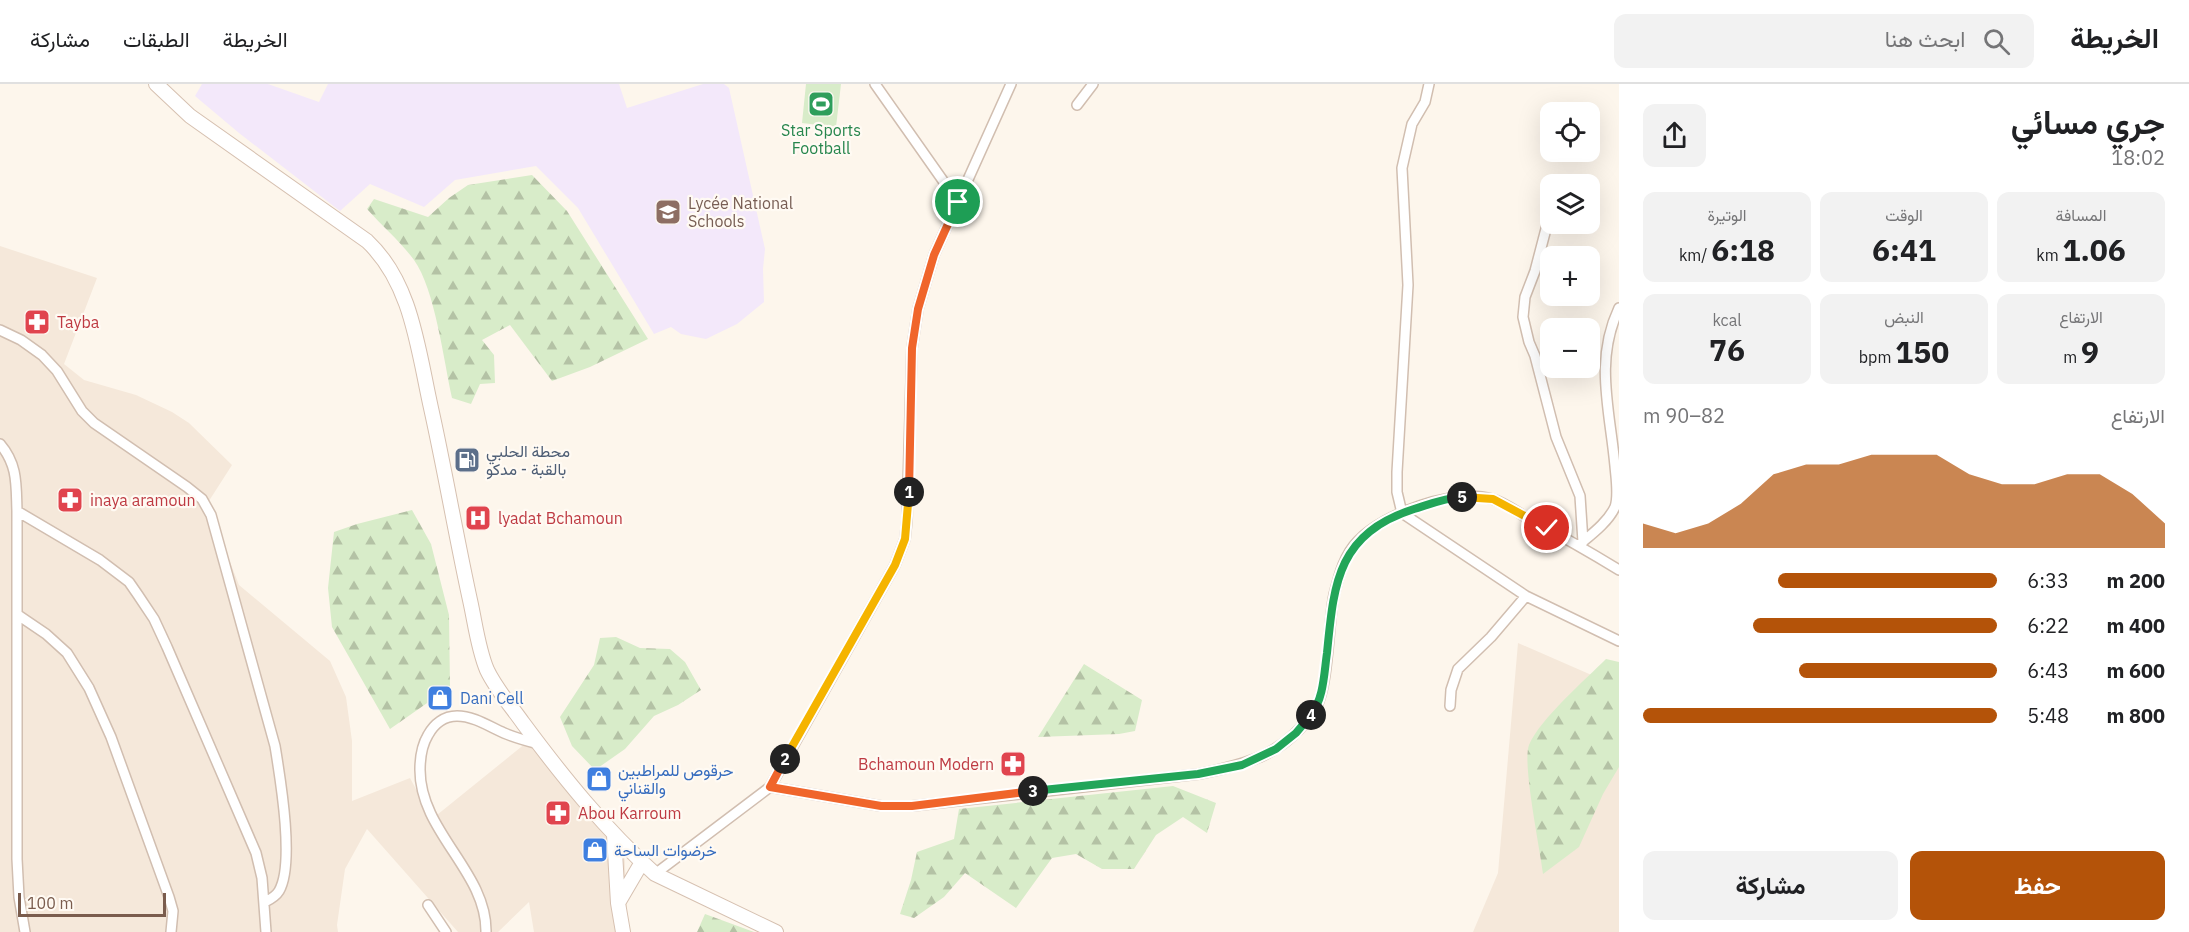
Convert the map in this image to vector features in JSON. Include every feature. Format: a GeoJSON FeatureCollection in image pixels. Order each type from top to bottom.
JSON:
{"type":"FeatureCollection","features":[{"type":"Feature","properties":{"kind":"main road"},"geometry":{"type":"LineString","coordinates":[[156,84],[190,116],[367,241],[386,262],[401,289],[413,325],[487,670],[499,690],[539,744],[614,835],[655,874],[776,932]]}},
{"type":"Feature","properties":{"kind":"main road"},"geometry":{"type":"LineString","coordinates":[[614,835],[618,903],[623,932]]}},
{"type":"Feature","properties":{"kind":"main road"},"geometry":{"type":"LineString","coordinates":[[618,903],[642,862]]}},
{"type":"Feature","properties":{"kind":"street"},"geometry":{"type":"LineString","coordinates":[[875,84],[958,202]]}},
{"type":"Feature","properties":{"kind":"street"},"geometry":{"type":"LineString","coordinates":[[655,874],[770,787],[883,588],[905,539],[909,491],[912,348],[918,309],[934,255],[1011,84]]}},
{"type":"Feature","properties":{"kind":"street"},"geometry":{"type":"LineString","coordinates":[[1077,105],[1093,84]]}},
{"type":"Feature","properties":{"kind":"street"},"geometry":{"type":"LineString","coordinates":[[1429,84],[1425,102],[1412,124],[1402,168],[1408,285],[1397,472],[1397,492],[1402,513],[1526,596],[1619,640]]}},
{"type":"Feature","properties":{"kind":"street"},"geometry":{"type":"LineString","coordinates":[[1544,234],[1535,271],[1525,297],[1522,317],[1529,342],[1536,356],[1556,437],[1580,496],[1581,543]]}},
{"type":"Feature","properties":{"kind":"street"},"geometry":{"type":"LineString","coordinates":[[1581,543],[1607,520],[1616,506],[1612,436],[1606,401],[1605,351],[1609,332],[1619,308]]}},
{"type":"Feature","properties":{"kind":"street"},"geometry":{"type":"LineString","coordinates":[[0,330],[33,347],[57,371],[87,417],[187,487],[202,500],[211,515],[275,746],[280,780],[286,851],[284,877],[277,894],[265,902]]}},
{"type":"Feature","properties":{"kind":"street"},"geometry":{"type":"LineString","coordinates":[[0,444],[9,455],[15,471],[18,511],[17,859],[20,904],[25,932]]}},
{"type":"Feature","properties":{"kind":"street"},"geometry":{"type":"LineString","coordinates":[[770,787],[881,806],[912,806],[1198,774],[1242,765],[1276,749],[1296,733],[1316,708],[1324,682],[1334,597],[1346,557],[1357,542],[1377,525],[1402,513],[1450,498],[1471,496],[1493,499],[1581,543],[1619,570]]}},
{"type":"Feature","properties":{"kind":"street"},"geometry":{"type":"LineString","coordinates":[[18,511],[69,540],[129,582],[154,619],[256,853],[262,878],[266,932]]}},
{"type":"Feature","properties":{"kind":"street"},"geometry":{"type":"LineString","coordinates":[[1450,706],[1451,690],[1458,669],[1491,637],[1526,596]]}},
{"type":"Feature","properties":{"kind":"street"},"geometry":{"type":"LineString","coordinates":[[18,615],[46,634],[67,653],[89,688],[111,737],[169,897],[173,911],[171,932]]}},
{"type":"Feature","properties":{"kind":"street"},"geometry":{"type":"LineString","coordinates":[[486,932],[483,907],[474,887],[434,821],[425,800],[420,779],[420,759],[424,742],[432,728],[441,720],[458,716],[477,721],[518,739],[539,744]]}},
{"type":"Feature","properties":{"kind":"street"},"geometry":{"type":"LineString","coordinates":[[428,905],[446,932]]}},
{"type":"Feature","properties":{"kind":"shaded area","name":"Lycée National Schools"},"geometry":{"type":"Polygon","coordinates":[[[202,84],[268,84],[319,102],[328,84],[619,84],[627,108],[703,84],[724,84],[729,88],[765,249],[764,302],[737,324],[706,339],[681,334],[671,327],[654,334],[578,208],[536,166],[455,180],[424,207],[370,184],[340,211],[195,96],[202,84]]]}},
{"type":"Feature","properties":{"kind":"shaded area"},"geometry":{"type":"Polygon","coordinates":[[[0,246],[97,278],[64,364],[84,380],[136,395],[172,412],[189,423],[232,465],[207,504],[239,585],[330,661],[346,697],[352,741],[352,801],[410,778],[432,819],[531,739],[624,844],[628,932],[534,932],[529,902],[498,932],[458,932],[367,829],[345,869],[338,932],[0,932],[0,246]]]}},
{"type":"Feature","properties":{"kind":"shaded area"},"geometry":{"type":"Polygon","coordinates":[[[1518,643],[1619,687],[1619,932],[1473,932],[1498,873],[1518,643]]]}},
{"type":"Feature","properties":{"kind":"green space","name":"Star Sports Football"},"geometry":{"type":"Polygon","coordinates":[[[806,84],[841,84],[836,127],[802,123],[806,84]]]}},
{"type":"Feature","properties":{"kind":"green space"},"geometry":{"type":"Polygon","coordinates":[[[532,175],[567,211],[648,339],[590,367],[552,381],[510,325],[482,340],[494,355],[495,383],[480,384],[471,404],[452,398],[433,307],[421,273],[409,253],[367,209],[374,199],[428,217],[468,185],[532,175]]]}},
{"type":"Feature","properties":{"kind":"green space"},"geometry":{"type":"Polygon","coordinates":[[[412,510],[431,544],[449,615],[450,687],[390,729],[332,627],[328,588],[334,532],[412,510]]]}},
{"type":"Feature","properties":{"kind":"green space"},"geometry":{"type":"Polygon","coordinates":[[[616,637],[640,648],[670,649],[685,662],[701,690],[678,705],[654,716],[625,749],[595,770],[572,746],[560,717],[594,665],[600,638],[616,637]]]}},
{"type":"Feature","properties":{"kind":"green space"},"geometry":{"type":"Polygon","coordinates":[[[1606,659],[1619,662],[1619,767],[1603,794],[1579,847],[1543,874],[1528,769],[1529,745],[1543,723],[1606,659]]]}},
{"type":"Feature","properties":{"kind":"green space"},"geometry":{"type":"Polygon","coordinates":[[[1084,664],[1142,700],[1135,731],[1119,734],[1038,737],[1084,664]]]}},
{"type":"Feature","properties":{"kind":"green space"},"geometry":{"type":"Polygon","coordinates":[[[1173,786],[1216,803],[1207,833],[1183,817],[1156,835],[1134,869],[1102,869],[1076,854],[1052,858],[1016,908],[965,873],[944,897],[914,918],[900,914],[917,852],[954,839],[959,809],[1173,786]]]}},
{"type":"Feature","properties":{"kind":"green space"},"geometry":{"type":"Polygon","coordinates":[[[705,914],[754,932],[697,932],[705,914]]]}},
{"type":"Feature","properties":{"kind":"place","name":"Star Sports Football"},"geometry":{"type":"Point","coordinates":[821,104]}},
{"type":"Feature","properties":{"kind":"place","name":"Lycée National Schools"},"geometry":{"type":"Point","coordinates":[668,212]}},
{"type":"Feature","properties":{"kind":"place","name":"Tayba"},"geometry":{"type":"Point","coordinates":[37,322]}},
{"type":"Feature","properties":{"kind":"place","name":"محطة الحلبي بالقبة - مدكو"},"geometry":{"type":"Point","coordinates":[467,460]}},
{"type":"Feature","properties":{"kind":"place","name":"inaya aramoun"},"geometry":{"type":"Point","coordinates":[70,500]}},
{"type":"Feature","properties":{"kind":"place","name":"lyadat Bchamoun"},"geometry":{"type":"Point","coordinates":[478,518]}},
{"type":"Feature","properties":{"kind":"place","name":"Dani Cell"},"geometry":{"type":"Point","coordinates":[440,698]}},
{"type":"Feature","properties":{"kind":"place","name":"Bchamoun Modern"},"geometry":{"type":"Point","coordinates":[1013,764]}},
{"type":"Feature","properties":{"kind":"place","name":"حرقوص للمراطبين والقناني"},"geometry":{"type":"Point","coordinates":[599,779]}},
{"type":"Feature","properties":{"kind":"place","name":"Abou Karroum"},"geometry":{"type":"Point","coordinates":[558,813]}},
{"type":"Feature","properties":{"kind":"place","name":"خرضوات الساحة"},"geometry":{"type":"Point","coordinates":[595,850]}},
{"type":"Feature","properties":{"kind":"route"},"geometry":{"type":"LineString","coordinates":[[958,202],[934,255],[918,309],[912,348],[909,491],[905,539],[883,588],[770,787],[881,806],[912,806],[1198,774],[1242,765],[1276,749],[1296,733],[1316,708],[1324,682],[1334,597],[1340,574],[1346,557],[1357,542],[1377,525],[1402,513],[1450,498],[1471,496],[1493,499],[1547,528]]}}]}
